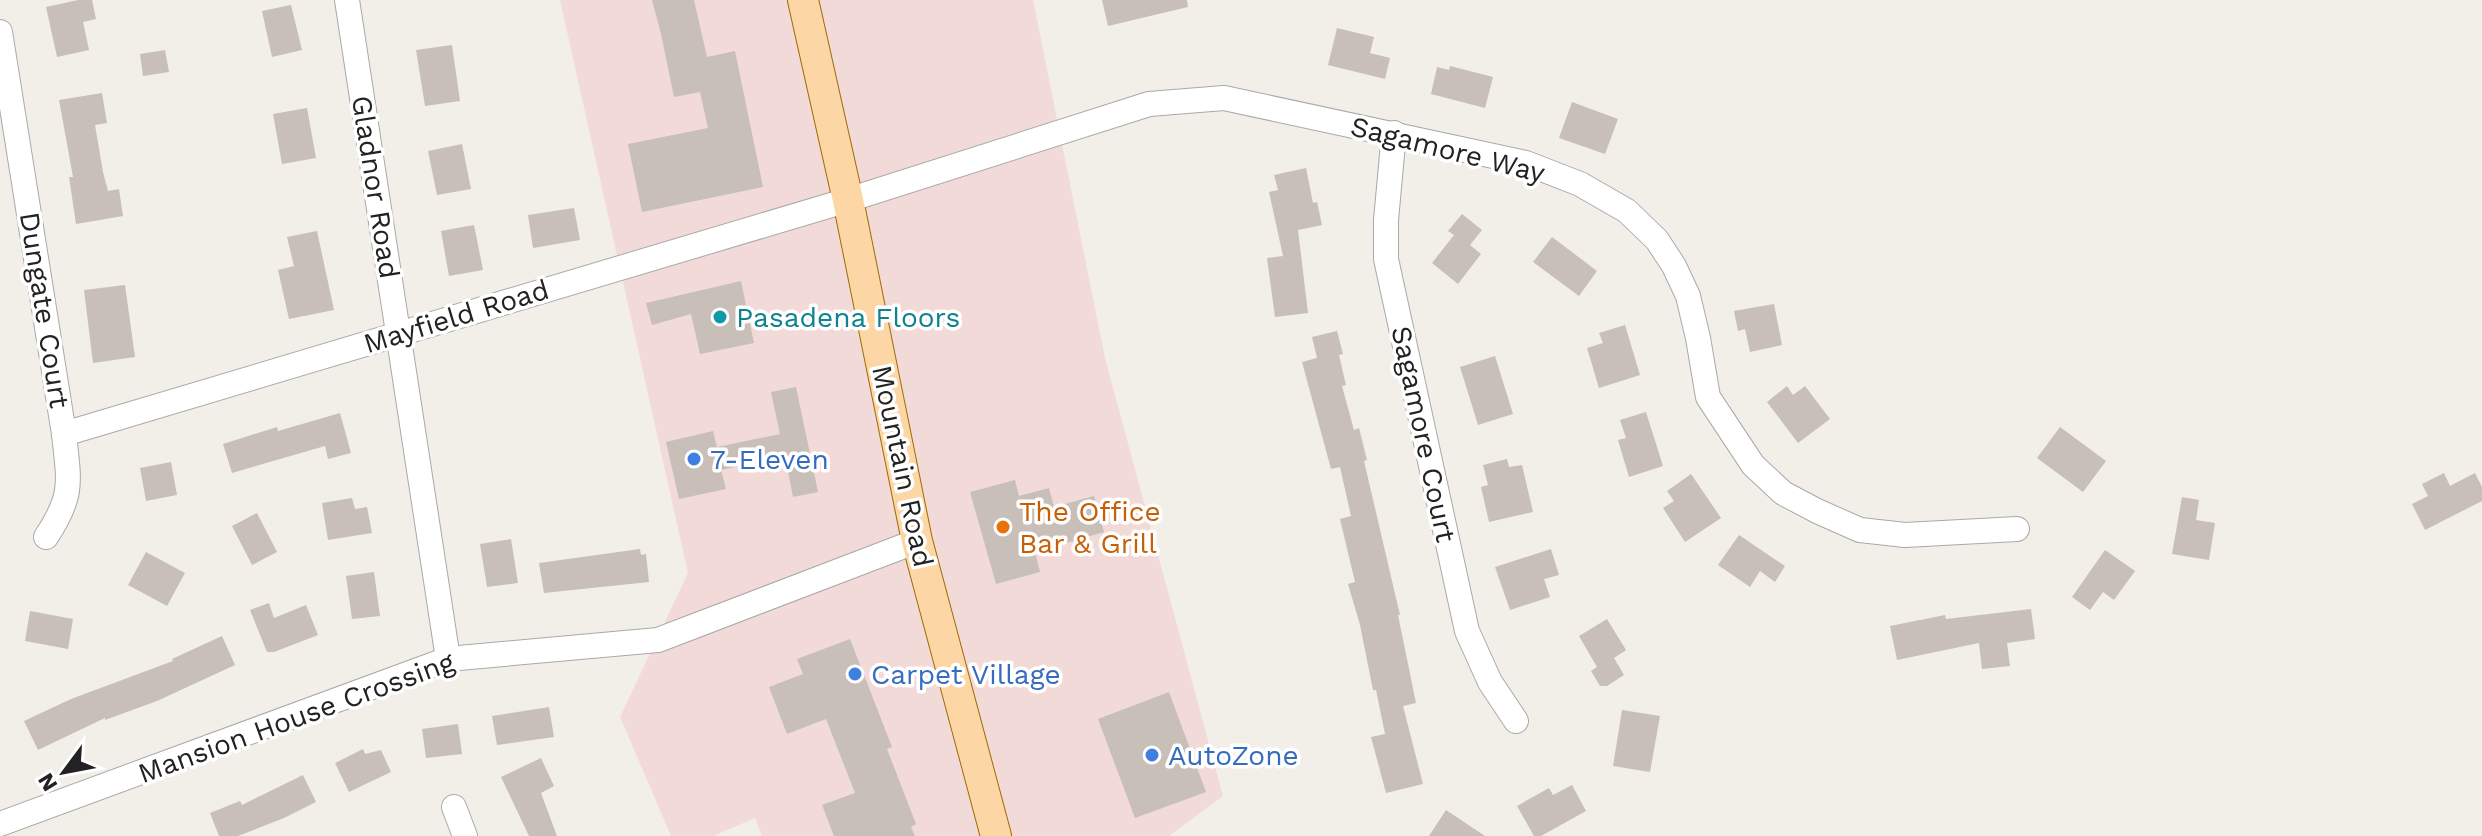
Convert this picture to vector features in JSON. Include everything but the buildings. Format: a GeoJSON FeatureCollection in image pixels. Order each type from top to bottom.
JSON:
{"type":"FeatureCollection","features":[{"type":"Feature","properties":{"kind":"main road","name":"Mountain Road"},"geometry":{"type":"LineString","coordinates":[[803,0],[848,200],[917,541],[996,836]]}},
{"type":"Feature","properties":{"kind":"street","name":"Gladnor Road"},"geometry":{"type":"LineString","coordinates":[[347,0],[448,659]]}},
{"type":"Feature","properties":{"kind":"street","name":"Dungate Court"},"geometry":{"type":"LineString","coordinates":[[0,32],[64,434],[69,483],[63,510],[46,537]]}},
{"type":"Feature","properties":{"kind":"street","name":"Sagamore Way"},"geometry":{"type":"LineString","coordinates":[[848,200],[1149,104],[1224,98],[1526,163],[1580,184],[1627,211],[1657,240],[1688,296],[1708,397],[1753,465],[1783,493],[1860,530],[1905,535],[2017,529]]}},
{"type":"Feature","properties":{"kind":"street","name":"Sagamore Court"},"geometry":{"type":"LineString","coordinates":[[1394,133],[1386,220],[1386,259],[1467,631],[1490,682],[1516,721]]}},
{"type":"Feature","properties":{"kind":"street","name":"Mayfield Road"},"geometry":{"type":"LineString","coordinates":[[64,434],[848,200]]}},
{"type":"Feature","properties":{"kind":"street","name":"Mansion House Crossing"},"geometry":{"type":"LineString","coordinates":[[0,824],[448,659],[658,640],[917,541]]}},
{"type":"Feature","properties":{"kind":"street"},"geometry":{"type":"LineString","coordinates":[[454,807],[465,836]]}},
{"type":"Feature","properties":{"kind":"shaded area"},"geometry":{"type":"Polygon","coordinates":[[[560,0],[1033,0],[1105,358],[1223,796],[1169,836],[762,836],[755,818],[713,836],[671,836],[620,717],[688,573],[560,0]]]}},
{"type":"Feature","properties":{"kind":"place","name":"Pasadena Floors"},"geometry":{"type":"Point","coordinates":[720,317]}},
{"type":"Feature","properties":{"kind":"place","name":"7-Eleven"},"geometry":{"type":"Point","coordinates":[694,459]}},
{"type":"Feature","properties":{"kind":"place","name":"The Office Bar & Grill"},"geometry":{"type":"Point","coordinates":[1003,527]}},
{"type":"Feature","properties":{"kind":"place","name":"Carpet Village"},"geometry":{"type":"Point","coordinates":[855,674]}},
{"type":"Feature","properties":{"kind":"place","name":"AutoZone"},"geometry":{"type":"Point","coordinates":[1152,755]}}]}
